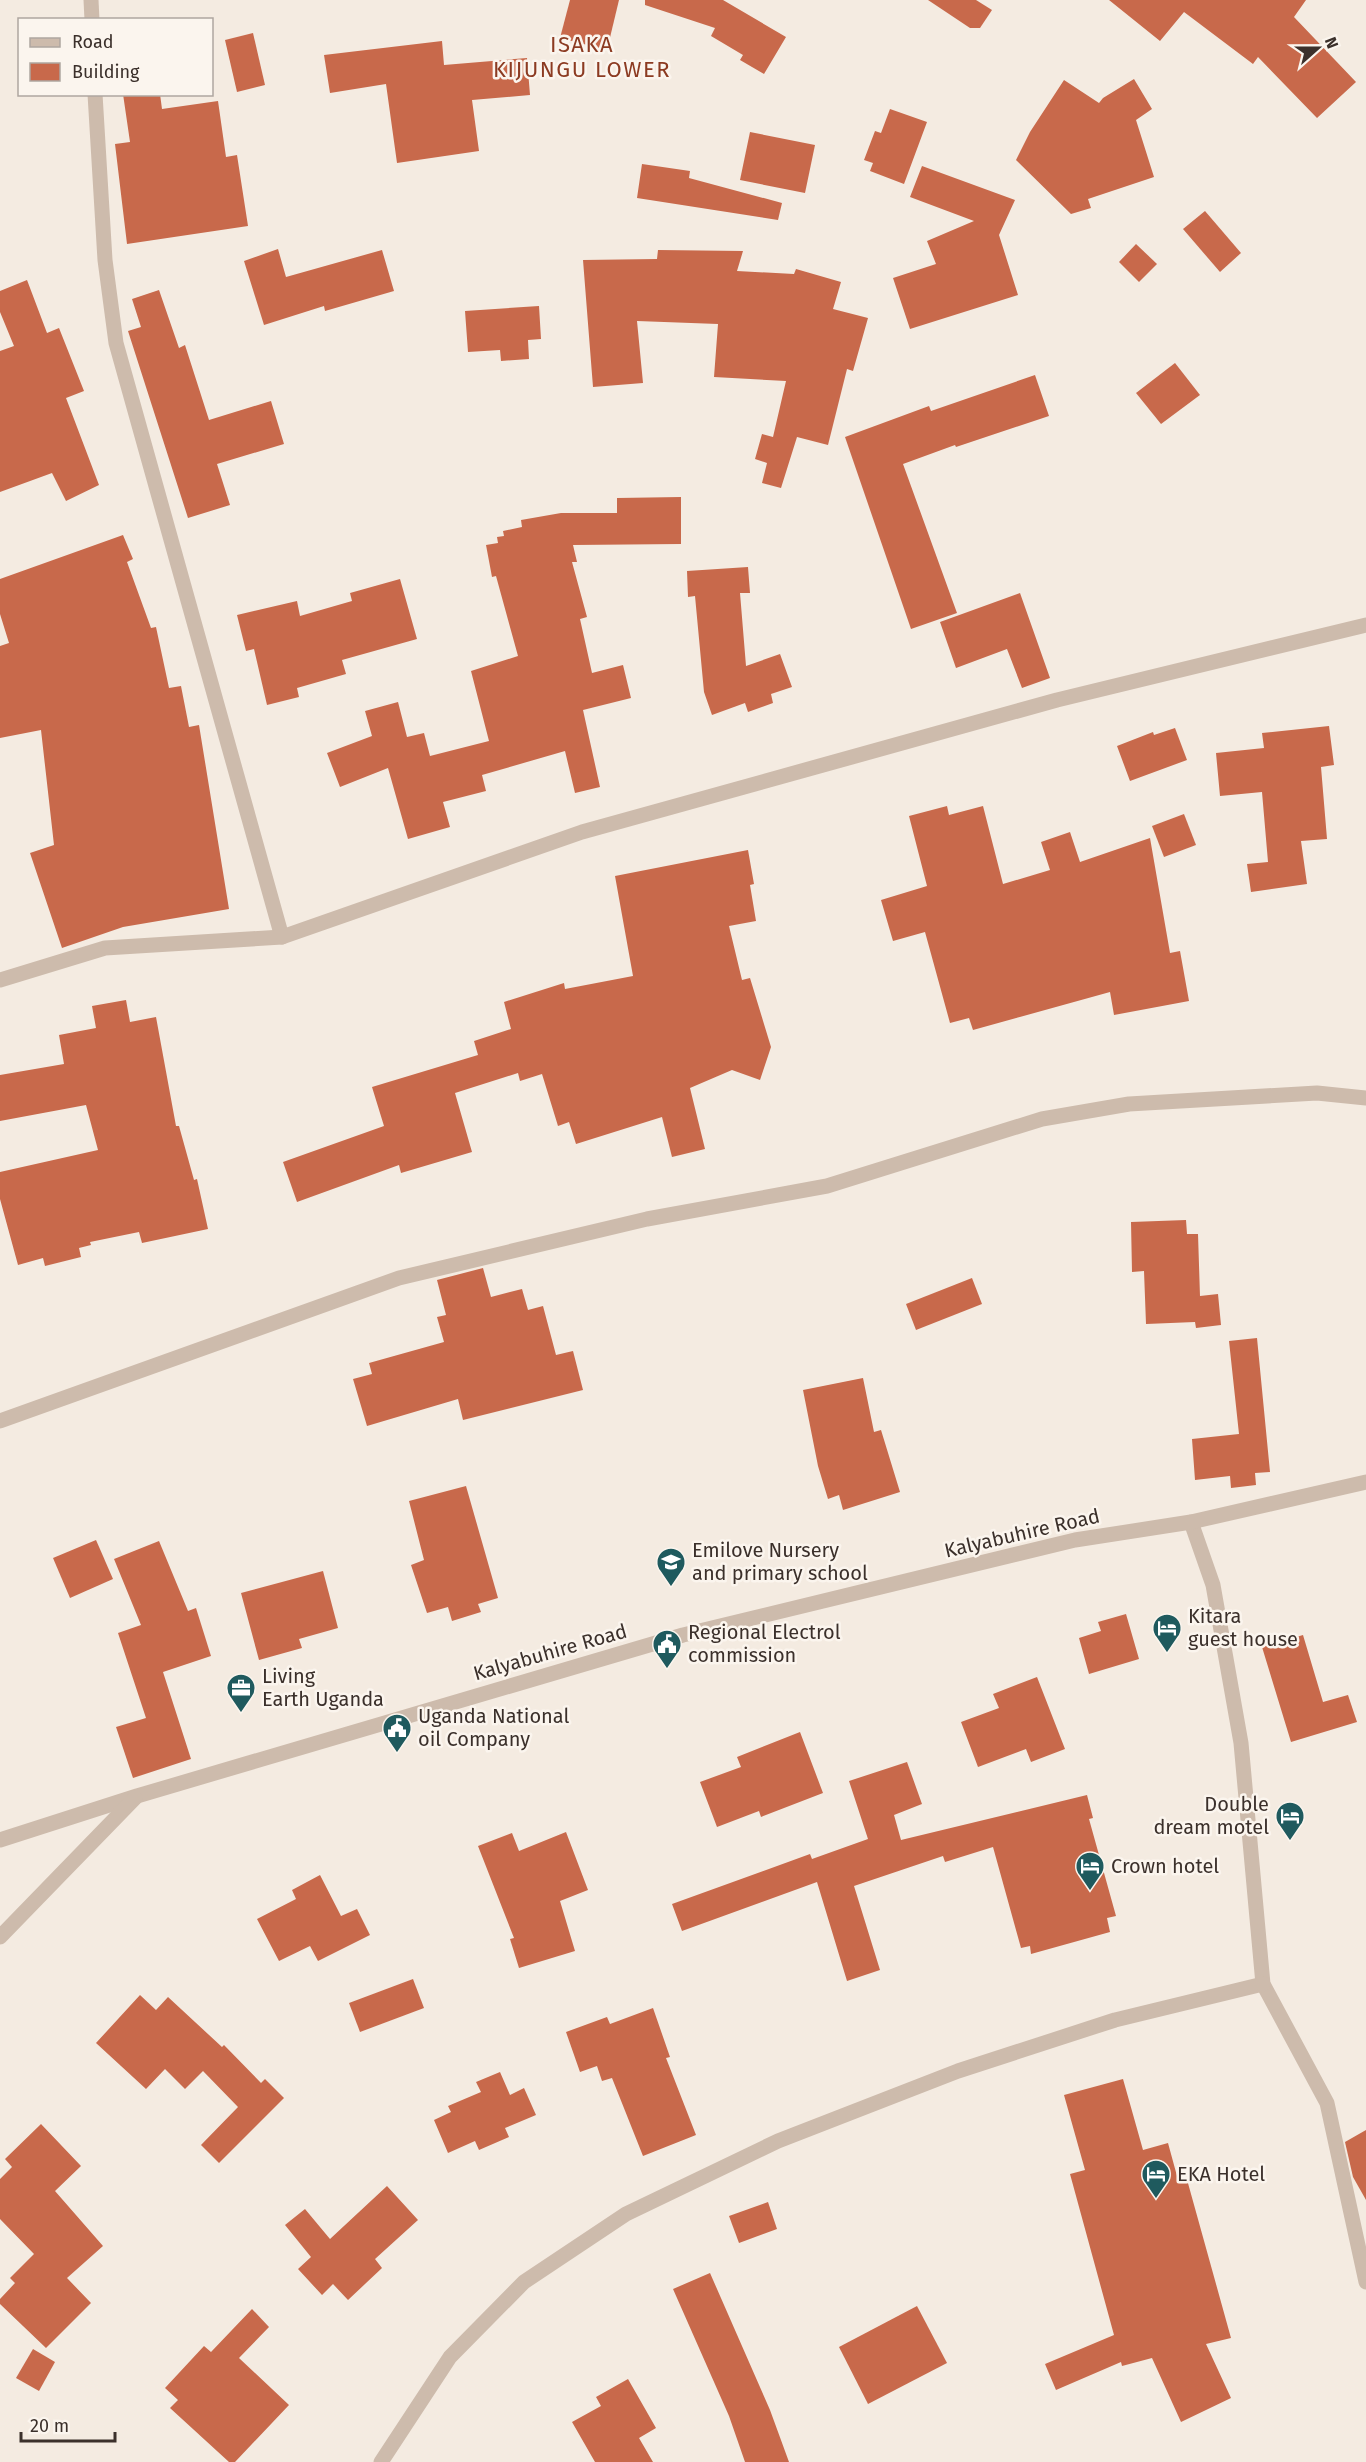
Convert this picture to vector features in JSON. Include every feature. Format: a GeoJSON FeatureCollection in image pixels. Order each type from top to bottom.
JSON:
{"type":"FeatureCollection","features":[{"type":"Feature","properties":{"kind":"street"},"geometry":{"type":"LineString","coordinates":[[92,0],[92,18]]}},
{"type":"Feature","properties":{"kind":"street"},"geometry":{"type":"LineString","coordinates":[[95,96],[105,260],[116,343],[282,937]]}},
{"type":"Feature","properties":{"kind":"street"},"geometry":{"type":"LineString","coordinates":[[0,980],[105,948],[282,937],[582,832],[1057,700],[1366,625]]}},
{"type":"Feature","properties":{"kind":"street"},"geometry":{"type":"LineString","coordinates":[[0,1421],[399,1278],[647,1219],[827,1186],[1042,1119],[1128,1104],[1317,1093],[1366,1098]]}},
{"type":"Feature","properties":{"kind":"street","name":"Kalyabuhire Road"},"geometry":{"type":"LineString","coordinates":[[0,1840],[137,1796],[683,1635],[1075,1540],[1191,1522],[1366,1482]]}},
{"type":"Feature","properties":{"kind":"street"},"geometry":{"type":"LineString","coordinates":[[1191,1522],[1213,1586],[1241,1743],[1263,1984],[1327,2103],[1366,2282]]}},
{"type":"Feature","properties":{"kind":"street"},"geometry":{"type":"LineString","coordinates":[[0,1937],[137,1796]]}},
{"type":"Feature","properties":{"kind":"street"},"geometry":{"type":"LineString","coordinates":[[381,2462],[450,2357],[524,2282],[626,2214],[778,2141],[958,2071],[1115,2020],[1263,1984]]}},
{"type":"Feature","properties":{"kind":"building"},"geometry":{"type":"Polygon","coordinates":[[[570,0],[619,0],[607,50],[560,38],[570,0]]]}},
{"type":"Feature","properties":{"kind":"building"},"geometry":{"type":"Polygon","coordinates":[[[645,0],[723,0],[786,37],[764,74],[740,60],[743,55],[711,36],[715,28],[645,5],[645,0]]]}},
{"type":"Feature","properties":{"kind":"building"},"geometry":{"type":"Polygon","coordinates":[[[928,0],[976,0],[992,10],[980,28],[970,28],[928,0]]]}},
{"type":"Feature","properties":{"kind":"building"},"geometry":{"type":"Polygon","coordinates":[[[1109,0],[1306,0],[1294,17],[1356,82],[1317,118],[1258,57],[1253,64],[1184,12],[1160,41],[1109,0]]]}},
{"type":"Feature","properties":{"kind":"building"},"geometry":{"type":"Polygon","coordinates":[[[253,33],[265,85],[237,92],[225,40],[253,33]]]}},
{"type":"Feature","properties":{"kind":"building"},"geometry":{"type":"Polygon","coordinates":[[[442,41],[444,65],[527,58],[530,95],[472,100],[479,151],[397,163],[386,84],[330,93],[324,55],[442,41]]]}},
{"type":"Feature","properties":{"kind":"building"},"geometry":{"type":"Polygon","coordinates":[[[1134,79],[1152,109],[1136,120],[1154,177],[1088,199],[1091,208],[1071,214],[1016,160],[1030,132],[1064,80],[1099,103],[1103,98],[1134,79]]]}},
{"type":"Feature","properties":{"kind":"building"},"geometry":{"type":"Polygon","coordinates":[[[123,96],[160,96],[162,109],[218,101],[226,157],[237,155],[248,226],[127,244],[115,144],[130,142],[123,96]]]}},
{"type":"Feature","properties":{"kind":"building"},"geometry":{"type":"Polygon","coordinates":[[[890,109],[927,122],[904,184],[870,171],[873,163],[864,160],[875,131],[881,133],[890,109]]]}},
{"type":"Feature","properties":{"kind":"building"},"geometry":{"type":"Polygon","coordinates":[[[750,132],[815,145],[805,193],[740,180],[750,132]]]}},
{"type":"Feature","properties":{"kind":"building"},"geometry":{"type":"Polygon","coordinates":[[[642,164],[690,171],[689,178],[782,203],[778,220],[637,198],[642,164]]]}},
{"type":"Feature","properties":{"kind":"building"},"geometry":{"type":"Polygon","coordinates":[[[922,166],[1015,200],[999,235],[1018,295],[910,329],[893,278],[936,264],[927,241],[974,221],[910,197],[922,166]]]}},
{"type":"Feature","properties":{"kind":"building"},"geometry":{"type":"Polygon","coordinates":[[[1205,211],[1241,253],[1220,272],[1183,229],[1205,211]]]}},
{"type":"Feature","properties":{"kind":"building"},"geometry":{"type":"Polygon","coordinates":[[[1136,244],[1157,264],[1139,282],[1119,262],[1136,244]]]}},
{"type":"Feature","properties":{"kind":"building"},"geometry":{"type":"Polygon","coordinates":[[[278,249],[286,277],[382,250],[394,291],[325,311],[324,306],[264,325],[244,261],[278,249]]]}},
{"type":"Feature","properties":{"kind":"building"},"geometry":{"type":"Polygon","coordinates":[[[658,250],[743,251],[737,271],[794,274],[796,269],[841,282],[833,309],[868,318],[853,371],[847,369],[828,445],[797,437],[781,488],[762,483],[767,463],[755,459],[762,434],[773,437],[786,381],[714,377],[718,324],[637,321],[643,383],[593,387],[583,260],[657,259],[658,250]]]}},
{"type":"Feature","properties":{"kind":"building"},"geometry":{"type":"Polygon","coordinates":[[[27,280],[47,333],[59,328],[84,391],[66,398],[99,485],[66,501],[52,473],[0,492],[0,351],[14,346],[0,312],[0,291],[27,280]]]}},
{"type":"Feature","properties":{"kind":"building"},"geometry":{"type":"Polygon","coordinates":[[[159,290],[179,348],[185,345],[209,420],[271,401],[284,444],[217,464],[230,505],[188,518],[128,331],[141,327],[132,299],[159,290]]]}},
{"type":"Feature","properties":{"kind":"building"},"geometry":{"type":"Polygon","coordinates":[[[539,306],[541,339],[528,340],[529,359],[501,361],[500,350],[468,352],[465,311],[539,306]]]}},
{"type":"Feature","properties":{"kind":"building"},"geometry":{"type":"Polygon","coordinates":[[[1175,363],[1200,395],[1161,424],[1136,393],[1175,363]]]}},
{"type":"Feature","properties":{"kind":"building"},"geometry":{"type":"Polygon","coordinates":[[[1035,375],[1049,416],[956,447],[955,445],[903,464],[957,613],[911,629],[845,437],[929,406],[931,411],[1035,375]]]}},
{"type":"Feature","properties":{"kind":"building"},"geometry":{"type":"Polygon","coordinates":[[[681,497],[681,544],[573,545],[577,562],[572,562],[587,617],[580,619],[592,673],[623,665],[631,698],[583,710],[600,787],[575,793],[565,751],[482,775],[486,791],[443,802],[450,827],[408,839],[388,768],[340,787],[327,753],[372,736],[365,711],[398,702],[407,737],[424,733],[430,756],[489,741],[471,671],[518,656],[496,576],[492,577],[486,545],[498,543],[497,537],[504,536],[503,531],[522,527],[521,520],[561,513],[617,513],[617,498],[681,497]]]}},
{"type":"Feature","properties":{"kind":"building"},"geometry":{"type":"Polygon","coordinates":[[[123,535],[133,559],[127,562],[151,628],[156,627],[169,688],[181,686],[189,727],[199,725],[229,909],[123,927],[62,948],[30,853],[54,845],[41,730],[0,738],[0,646],[9,643],[0,614],[0,579],[123,535]]]}},
{"type":"Feature","properties":{"kind":"building"},"geometry":{"type":"Polygon","coordinates":[[[748,567],[750,593],[740,593],[746,666],[780,654],[792,687],[771,694],[773,703],[748,712],[745,703],[712,715],[704,692],[695,596],[688,597],[687,571],[748,567]]]}},
{"type":"Feature","properties":{"kind":"building"},"geometry":{"type":"Polygon","coordinates":[[[400,579],[417,639],[342,660],[346,674],[297,688],[299,697],[267,705],[254,649],[246,651],[237,615],[297,601],[300,616],[352,601],[350,593],[400,579]]]}},
{"type":"Feature","properties":{"kind":"building"},"geometry":{"type":"Polygon","coordinates":[[[1020,593],[1050,678],[1022,688],[1007,649],[956,668],[940,622],[1020,593]]]}},
{"type":"Feature","properties":{"kind":"building"},"geometry":{"type":"Polygon","coordinates":[[[1329,726],[1334,765],[1321,767],[1327,839],[1301,841],[1307,884],[1251,892],[1247,864],[1268,862],[1262,792],[1220,796],[1216,753],[1264,748],[1262,733],[1329,726]]]}},
{"type":"Feature","properties":{"kind":"building"},"geometry":{"type":"Polygon","coordinates":[[[1175,728],[1187,760],[1130,781],[1117,746],[1153,732],[1154,735],[1175,728]]]}},
{"type":"Feature","properties":{"kind":"building"},"geometry":{"type":"Polygon","coordinates":[[[947,806],[949,815],[983,806],[1003,884],[1050,870],[1041,842],[1070,832],[1080,862],[1150,838],[1170,953],[1180,951],[1189,1001],[1114,1015],[1110,992],[973,1030],[969,1018],[950,1023],[925,932],[893,941],[881,900],[927,886],[909,816],[947,806]]]}},
{"type":"Feature","properties":{"kind":"building"},"geometry":{"type":"Polygon","coordinates":[[[1184,814],[1196,845],[1164,857],[1152,826],[1184,814]]]}},
{"type":"Feature","properties":{"kind":"building"},"geometry":{"type":"Polygon","coordinates":[[[748,850],[754,884],[750,885],[756,921],[729,926],[742,980],[750,978],[771,1047],[760,1080],[732,1070],[690,1088],[705,1149],[672,1157],[662,1117],[576,1144],[569,1122],[558,1126],[542,1074],[520,1081],[518,1073],[455,1093],[472,1152],[401,1173],[399,1165],[297,1202],[283,1162],[384,1126],[372,1087],[478,1055],[474,1041],[511,1029],[504,1002],[564,983],[565,989],[633,976],[615,876],[748,850]]]}},
{"type":"Feature","properties":{"kind":"building"},"geometry":{"type":"Polygon","coordinates":[[[126,1000],[130,1022],[156,1017],[176,1126],[179,1126],[194,1180],[197,1179],[208,1229],[142,1243],[139,1232],[90,1242],[91,1245],[79,1248],[81,1257],[45,1266],[43,1258],[18,1265],[0,1199],[0,1172],[98,1150],[86,1105],[0,1121],[0,1075],[64,1064],[59,1035],[96,1028],[92,1006],[126,1000]]]}},
{"type":"Feature","properties":{"kind":"building"},"geometry":{"type":"Polygon","coordinates":[[[1186,1220],[1187,1234],[1198,1234],[1200,1296],[1218,1294],[1221,1325],[1196,1328],[1195,1322],[1146,1324],[1144,1271],[1132,1272],[1131,1222],[1186,1220]]]}},
{"type":"Feature","properties":{"kind":"building"},"geometry":{"type":"Polygon","coordinates":[[[483,1268],[491,1297],[522,1289],[528,1310],[543,1306],[556,1355],[573,1351],[583,1390],[463,1420],[458,1399],[367,1426],[353,1379],[372,1374],[369,1363],[444,1342],[437,1317],[446,1315],[437,1280],[483,1268]]]}},
{"type":"Feature","properties":{"kind":"building"},"geometry":{"type":"Polygon","coordinates":[[[972,1278],[982,1304],[916,1330],[906,1304],[972,1278]]]}},
{"type":"Feature","properties":{"kind":"building"},"geometry":{"type":"Polygon","coordinates":[[[1257,1338],[1270,1472],[1255,1473],[1256,1485],[1231,1488],[1230,1476],[1195,1480],[1192,1439],[1239,1434],[1229,1341],[1257,1338]]]}},
{"type":"Feature","properties":{"kind":"building"},"geometry":{"type":"Polygon","coordinates":[[[863,1378],[874,1432],[881,1430],[900,1492],[843,1510],[839,1495],[828,1499],[818,1466],[803,1390],[863,1378]]]}},
{"type":"Feature","properties":{"kind":"building"},"geometry":{"type":"Polygon","coordinates":[[[466,1486],[498,1598],[478,1604],[481,1612],[452,1621],[448,1607],[427,1613],[411,1565],[424,1560],[409,1501],[466,1486]]]}},
{"type":"Feature","properties":{"kind":"building"},"geometry":{"type":"Polygon","coordinates":[[[96,1540],[113,1579],[70,1598],[53,1558],[96,1540]]]}},
{"type":"Feature","properties":{"kind":"building"},"geometry":{"type":"Polygon","coordinates":[[[159,1541],[188,1611],[196,1608],[211,1656],[163,1672],[191,1759],[133,1778],[116,1727],[146,1718],[118,1633],[141,1625],[114,1559],[159,1541]]]}},
{"type":"Feature","properties":{"kind":"building"},"geometry":{"type":"Polygon","coordinates":[[[323,1571],[338,1628],[299,1639],[302,1648],[259,1660],[241,1593],[323,1571]]]}},
{"type":"Feature","properties":{"kind":"building"},"geometry":{"type":"Polygon","coordinates":[[[1126,1614],[1139,1659],[1089,1674],[1079,1638],[1101,1631],[1098,1622],[1126,1614]]]}},
{"type":"Feature","properties":{"kind":"building"},"geometry":{"type":"Polygon","coordinates":[[[1303,1635],[1323,1702],[1348,1695],[1357,1722],[1291,1742],[1262,1647],[1303,1635]]]}},
{"type":"Feature","properties":{"kind":"building"},"geometry":{"type":"Polygon","coordinates":[[[1037,1677],[1065,1749],[1031,1762],[1026,1749],[978,1767],[961,1722],[999,1708],[993,1694],[1037,1677]]]}},
{"type":"Feature","properties":{"kind":"building"},"geometry":{"type":"Polygon","coordinates":[[[800,1732],[823,1793],[761,1817],[759,1811],[717,1827],[700,1782],[741,1767],[737,1757],[800,1732]]]}},
{"type":"Feature","properties":{"kind":"building"},"geometry":{"type":"Polygon","coordinates":[[[907,1762],[922,1804],[894,1815],[901,1840],[1087,1795],[1093,1818],[1089,1819],[1116,1916],[1107,1918],[1110,1932],[1031,1954],[1030,1946],[1021,1948],[993,1847],[945,1862],[943,1856],[854,1886],[880,1970],[847,1981],[817,1882],[682,1931],[672,1904],[810,1854],[812,1859],[868,1839],[849,1781],[907,1762]]]}},
{"type":"Feature","properties":{"kind":"building"},"geometry":{"type":"Polygon","coordinates":[[[566,1832],[588,1890],[560,1901],[575,1951],[519,1968],[510,1939],[514,1938],[478,1846],[512,1833],[519,1851],[566,1832]]]}},
{"type":"Feature","properties":{"kind":"building"},"geometry":{"type":"Polygon","coordinates":[[[320,1875],[341,1916],[357,1909],[370,1935],[318,1961],[310,1946],[279,1961],[257,1919],[296,1899],[292,1890],[320,1875]]]}},
{"type":"Feature","properties":{"kind":"building"},"geometry":{"type":"Polygon","coordinates":[[[413,1979],[424,2008],[360,2032],[349,2003],[413,1979]]]}},
{"type":"Feature","properties":{"kind":"building"},"geometry":{"type":"Polygon","coordinates":[[[140,1995],[156,2010],[168,1997],[222,2047],[224,2045],[261,2083],[265,2079],[284,2098],[219,2163],[201,2145],[238,2107],[203,2071],[185,2089],[165,2069],[146,2089],[96,2043],[140,1995]]]}},
{"type":"Feature","properties":{"kind":"building"},"geometry":{"type":"Polygon","coordinates":[[[653,2008],[670,2057],[666,2058],[696,2135],[643,2156],[612,2078],[602,2081],[597,2066],[580,2072],[566,2032],[607,2017],[610,2024],[653,2008]]]}},
{"type":"Feature","properties":{"kind":"building"},"geometry":{"type":"Polygon","coordinates":[[[500,2072],[510,2095],[524,2088],[536,2115],[505,2128],[509,2137],[479,2150],[475,2141],[448,2153],[434,2120],[451,2112],[448,2106],[481,2092],[476,2082],[500,2072]]]}},
{"type":"Feature","properties":{"kind":"building"},"geometry":{"type":"Polygon","coordinates":[[[1123,2079],[1143,2150],[1168,2143],[1177,2176],[1186,2176],[1231,2338],[1206,2344],[1231,2398],[1181,2422],[1152,2358],[1122,2366],[1121,2362],[1056,2390],[1045,2364],[1114,2335],[1070,2174],[1085,2170],[1064,2095],[1123,2079]]]}},
{"type":"Feature","properties":{"kind":"building"},"geometry":{"type":"Polygon","coordinates":[[[41,2124],[81,2166],[55,2191],[103,2246],[67,2278],[91,2303],[46,2348],[0,2304],[0,2299],[15,2283],[10,2278],[34,2254],[0,2219],[0,2179],[12,2167],[5,2159],[41,2124]]]}},
{"type":"Feature","properties":{"kind":"building"},"geometry":{"type":"Polygon","coordinates":[[[1366,2130],[1366,2200],[1353,2177],[1345,2142],[1366,2130]]]}},
{"type":"Feature","properties":{"kind":"building"},"geometry":{"type":"Polygon","coordinates":[[[387,2186],[418,2220],[375,2259],[382,2268],[348,2300],[333,2284],[322,2295],[298,2269],[311,2257],[285,2225],[305,2209],[330,2239],[387,2186]]]}},
{"type":"Feature","properties":{"kind":"building"},"geometry":{"type":"Polygon","coordinates":[[[768,2202],[777,2229],[739,2243],[729,2216],[768,2202]]]}},
{"type":"Feature","properties":{"kind":"building"},"geometry":{"type":"Polygon","coordinates":[[[710,2273],[770,2410],[789,2462],[745,2462],[729,2416],[673,2289],[710,2273]]]}},
{"type":"Feature","properties":{"kind":"building"},"geometry":{"type":"Polygon","coordinates":[[[917,2306],[947,2363],[868,2404],[839,2347],[917,2306]]]}},
{"type":"Feature","properties":{"kind":"building"},"geometry":{"type":"Polygon","coordinates":[[[252,2309],[269,2327],[239,2358],[289,2405],[235,2462],[229,2462],[170,2408],[178,2400],[165,2388],[204,2346],[211,2352],[252,2309]]]}},
{"type":"Feature","properties":{"kind":"building"},"geometry":{"type":"Polygon","coordinates":[[[33,2349],[55,2362],[39,2391],[16,2378],[33,2349]]]}},
{"type":"Feature","properties":{"kind":"building"},"geometry":{"type":"Polygon","coordinates":[[[628,2379],[656,2428],[639,2438],[653,2462],[595,2462],[572,2422],[601,2406],[596,2397],[628,2379]]]}},
{"type":"Feature","properties":{"kind":"place","name":"Emilove Nursery and primary school"},"geometry":{"type":"Point","coordinates":[671,1588]}},
{"type":"Feature","properties":{"kind":"place","name":"Kitara guest house"},"geometry":{"type":"Point","coordinates":[1167,1654]}},
{"type":"Feature","properties":{"kind":"place","name":"Regional Electrol commission"},"geometry":{"type":"Point","coordinates":[667,1670]}},
{"type":"Feature","properties":{"kind":"place","name":"Living Earth Uganda"},"geometry":{"type":"Point","coordinates":[241,1714]}},
{"type":"Feature","properties":{"kind":"place","name":"Uganda National oil Company"},"geometry":{"type":"Point","coordinates":[397,1754]}},
{"type":"Feature","properties":{"kind":"place","name":"Double dream motel"},"geometry":{"type":"Point","coordinates":[1290,1842]}},
{"type":"Feature","properties":{"kind":"place","name":"Crown hotel"},"geometry":{"type":"Point","coordinates":[1090,1892]}},
{"type":"Feature","properties":{"kind":"place","name":"EKA Hotel"},"geometry":{"type":"Point","coordinates":[1156,2200]}},
{"type":"Feature","properties":{"kind":"district","name":"ISAKA KIJUNGU LOWER"},"geometry":{"type":"Point","coordinates":[582,56]}}]}
